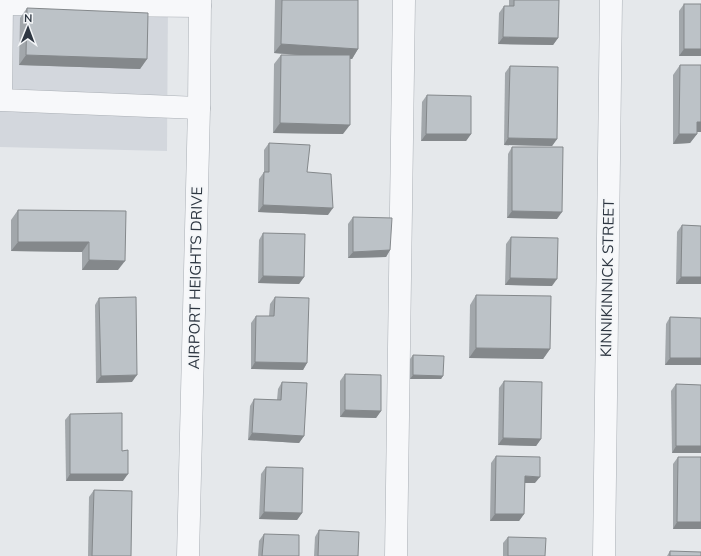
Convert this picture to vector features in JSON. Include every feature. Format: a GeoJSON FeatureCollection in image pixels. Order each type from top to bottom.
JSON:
{"type":"FeatureCollection","features":[{"type":"Feature","properties":{"kind":"street"},"geometry":{"type":"LineString","coordinates":[[396,556],[404,0]]}},
{"type":"Feature","properties":{"kind":"street","name":"KINNIKINNICK STREET"},"geometry":{"type":"LineString","coordinates":[[604,556],[611,0]]}},
{"type":"Feature","properties":{"kind":"street"},"geometry":{"type":"LineString","coordinates":[[199,108],[2,100],[2,2],[200,3]]}},
{"type":"Feature","properties":{"kind":"street","name":"AIRPORT HEIGHTS DRIVE"},"geometry":{"type":"LineString","coordinates":[[188,556],[199,108],[200,3]]}},
{"type":"Feature","properties":{"kind":"shaded area"},"geometry":{"type":"Polygon","coordinates":[[[0,0],[168,0],[167,151],[0,147],[0,0]]]}},
{"type":"Feature","properties":{"kind":"building"},"geometry":{"type":"Polygon","coordinates":[[[282,0],[358,0],[358,49],[281,44],[282,0]]]}},
{"type":"Feature","properties":{"kind":"building"},"geometry":{"type":"Polygon","coordinates":[[[514,0],[559,0],[558,38],[503,37],[504,6],[514,6],[514,0]]]}},
{"type":"Feature","properties":{"kind":"building"},"geometry":{"type":"Polygon","coordinates":[[[684,4],[701,4],[701,49],[684,49],[684,4]]]}},
{"type":"Feature","properties":{"kind":"building"},"geometry":{"type":"Polygon","coordinates":[[[27,8],[148,13],[147,59],[26,55],[27,8]]]}},
{"type":"Feature","properties":{"kind":"building"},"geometry":{"type":"Polygon","coordinates":[[[281,55],[350,55],[350,125],[280,123],[281,55]]]}},
{"type":"Feature","properties":{"kind":"building"},"geometry":{"type":"Polygon","coordinates":[[[680,65],[701,65],[701,122],[697,122],[697,134],[679,134],[680,65]]]}},
{"type":"Feature","properties":{"kind":"building"},"geometry":{"type":"Polygon","coordinates":[[[510,66],[558,67],[557,139],[508,138],[510,66]]]}},
{"type":"Feature","properties":{"kind":"building"},"geometry":{"type":"Polygon","coordinates":[[[427,95],[471,96],[471,134],[426,134],[427,95]]]}},
{"type":"Feature","properties":{"kind":"building"},"geometry":{"type":"Polygon","coordinates":[[[269,143],[310,145],[307,172],[331,174],[333,208],[263,205],[264,172],[269,172],[269,143]]]}},
{"type":"Feature","properties":{"kind":"building"},"geometry":{"type":"Polygon","coordinates":[[[512,147],[563,147],[562,212],[512,211],[512,147]]]}},
{"type":"Feature","properties":{"kind":"building"},"geometry":{"type":"Polygon","coordinates":[[[18,210],[126,211],[125,261],[89,260],[89,242],[18,242],[18,210]]]}},
{"type":"Feature","properties":{"kind":"building"},"geometry":{"type":"Polygon","coordinates":[[[353,217],[392,218],[390,250],[353,252],[353,217]]]}},
{"type":"Feature","properties":{"kind":"building"},"geometry":{"type":"Polygon","coordinates":[[[682,225],[701,226],[701,277],[681,277],[682,225]]]}},
{"type":"Feature","properties":{"kind":"building"},"geometry":{"type":"Polygon","coordinates":[[[263,233],[305,234],[304,277],[263,276],[263,233]]]}},
{"type":"Feature","properties":{"kind":"building"},"geometry":{"type":"Polygon","coordinates":[[[511,237],[558,238],[557,279],[510,278],[511,237]]]}},
{"type":"Feature","properties":{"kind":"building"},"geometry":{"type":"Polygon","coordinates":[[[476,295],[551,296],[550,349],[476,348],[476,295]]]}},
{"type":"Feature","properties":{"kind":"building"},"geometry":{"type":"Polygon","coordinates":[[[136,297],[137,375],[101,376],[99,298],[136,297]]]}},
{"type":"Feature","properties":{"kind":"building"},"geometry":{"type":"Polygon","coordinates":[[[275,297],[309,298],[307,363],[255,362],[256,316],[274,316],[275,297]]]}},
{"type":"Feature","properties":{"kind":"building"},"geometry":{"type":"Polygon","coordinates":[[[670,317],[701,318],[701,358],[670,358],[670,317]]]}},
{"type":"Feature","properties":{"kind":"building"},"geometry":{"type":"Polygon","coordinates":[[[413,355],[444,356],[443,376],[413,375],[413,355]]]}},
{"type":"Feature","properties":{"kind":"building"},"geometry":{"type":"Polygon","coordinates":[[[345,374],[381,375],[381,411],[345,410],[345,374]]]}},
{"type":"Feature","properties":{"kind":"building"},"geometry":{"type":"Polygon","coordinates":[[[504,381],[542,382],[541,439],[503,438],[504,381]]]}},
{"type":"Feature","properties":{"kind":"building"},"geometry":{"type":"Polygon","coordinates":[[[282,382],[307,383],[304,436],[252,433],[254,399],[281,400],[282,382]]]}},
{"type":"Feature","properties":{"kind":"building"},"geometry":{"type":"Polygon","coordinates":[[[676,384],[701,385],[701,446],[676,446],[676,384]]]}},
{"type":"Feature","properties":{"kind":"building"},"geometry":{"type":"Polygon","coordinates":[[[122,413],[122,451],[128,450],[128,474],[70,474],[70,414],[122,413]]]}},
{"type":"Feature","properties":{"kind":"building"},"geometry":{"type":"Polygon","coordinates":[[[496,456],[540,457],[540,477],[525,476],[524,514],[495,514],[496,456]]]}},
{"type":"Feature","properties":{"kind":"building"},"geometry":{"type":"Polygon","coordinates":[[[678,457],[701,457],[701,522],[677,522],[678,457]]]}},
{"type":"Feature","properties":{"kind":"building"},"geometry":{"type":"Polygon","coordinates":[[[266,467],[303,468],[302,513],[264,512],[266,467]]]}},
{"type":"Feature","properties":{"kind":"building"},"geometry":{"type":"Polygon","coordinates":[[[94,490],[132,491],[131,556],[92,556],[94,490]]]}},
{"type":"Feature","properties":{"kind":"building"},"geometry":{"type":"Polygon","coordinates":[[[319,530],[359,532],[358,556],[318,556],[319,530]]]}},
{"type":"Feature","properties":{"kind":"building"},"geometry":{"type":"Polygon","coordinates":[[[264,534],[299,535],[299,556],[262,556],[264,534]]]}},
{"type":"Feature","properties":{"kind":"building"},"geometry":{"type":"Polygon","coordinates":[[[508,537],[546,538],[545,556],[508,556],[508,537]]]}},
{"type":"Feature","properties":{"kind":"building"},"geometry":{"type":"Polygon","coordinates":[[[670,551],[701,552],[701,556],[670,556],[670,551]]]}}]}
